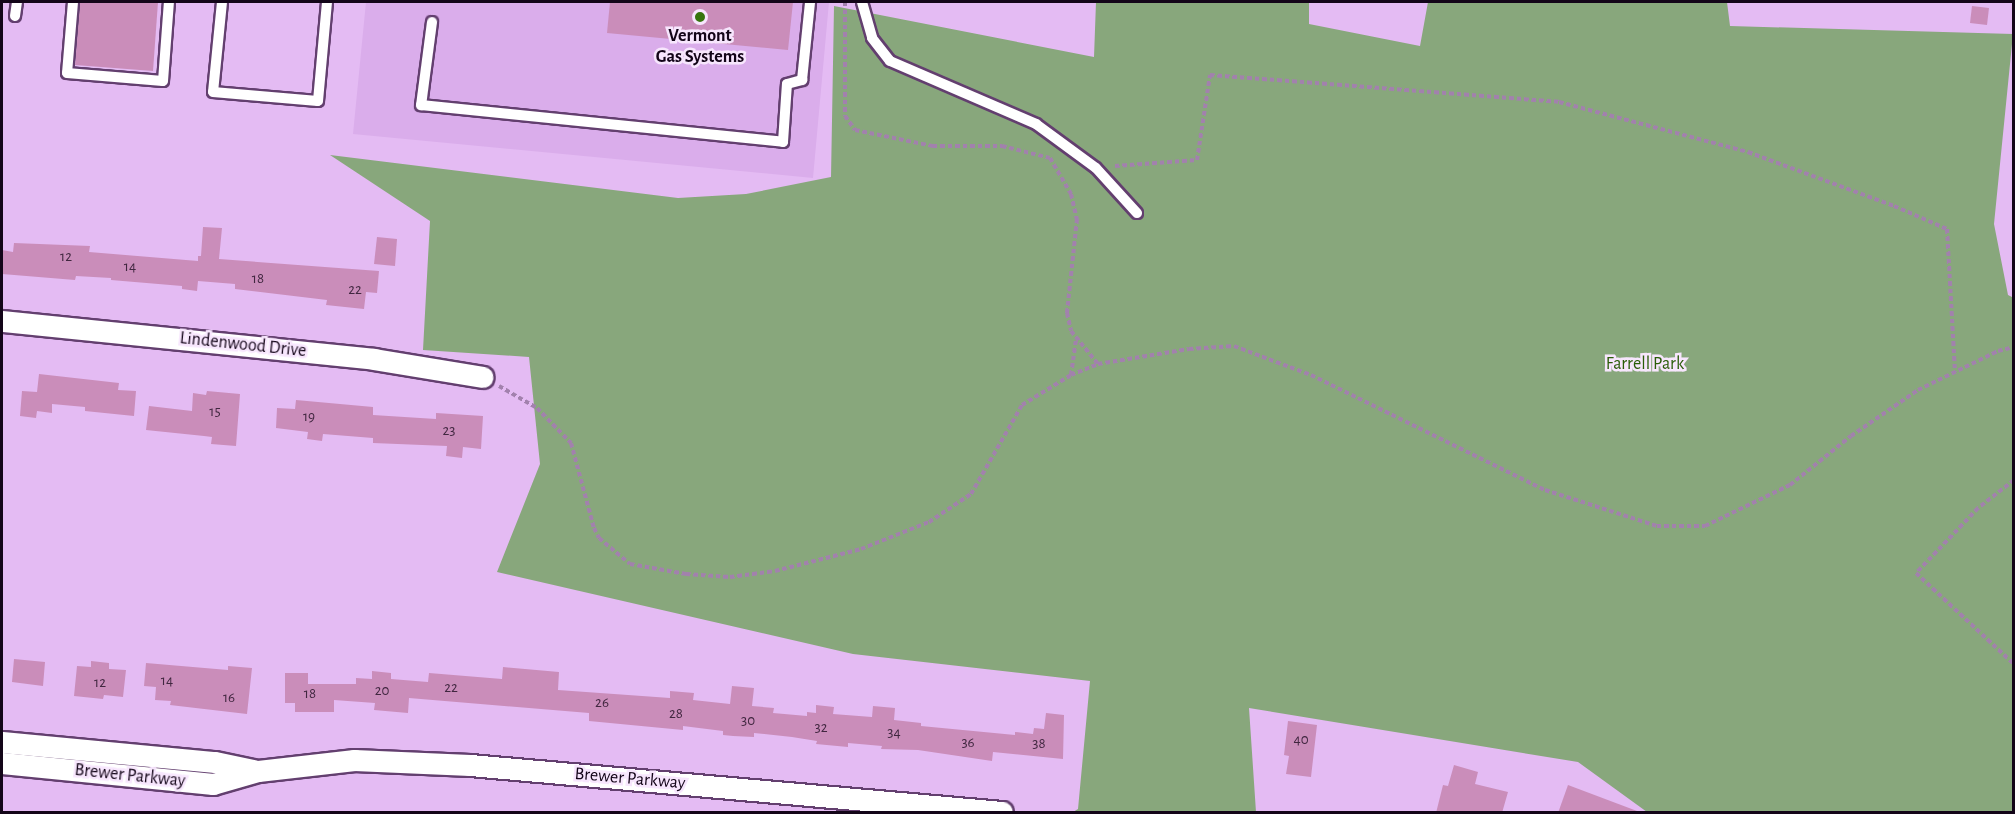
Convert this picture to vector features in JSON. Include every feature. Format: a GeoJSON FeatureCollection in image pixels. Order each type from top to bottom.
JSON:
{"type":"FeatureCollection","features":[{"type":"Feature","properties":{"kind":"street","name":"Lindenwood Drive"},"geometry":{"type":"LineString","coordinates":[[2,321],[374,358],[483,377]]}},
{"type":"Feature","properties":{"kind":"street","name":"Brewer Parkway"},"geometry":{"type":"LineString","coordinates":[[2,742],[215,762],[258,771]]}},
{"type":"Feature","properties":{"kind":"street","name":"Brewer Parkway"},"geometry":{"type":"LineString","coordinates":[[2,763],[213,784],[258,771],[354,760],[470,765],[1002,813]]}},
{"type":"Feature","properties":{"kind":"lane"},"geometry":{"type":"LineString","coordinates":[[15,16],[17,2]]}},
{"type":"Feature","properties":{"kind":"lane"},"geometry":{"type":"LineString","coordinates":[[73,2],[68,73],[163,81],[169,2]]}},
{"type":"Feature","properties":{"kind":"lane"},"geometry":{"type":"LineString","coordinates":[[222,2],[213,92],[318,101],[327,2]]}},
{"type":"Feature","properties":{"kind":"lane"},"geometry":{"type":"LineString","coordinates":[[432,22],[421,105],[783,142],[787,84],[802,80],[810,2]]}},
{"type":"Feature","properties":{"kind":"lane"},"geometry":{"type":"LineString","coordinates":[[862,2],[872,38],[890,61],[1036,124],[1096,168],[1137,213]]}},
{"type":"Feature","properties":{"kind":"path"},"geometry":{"type":"LineString","coordinates":[[845,2],[845,116],[855,130],[933,147],[1002,147],[1050,158],[1071,194],[1077,219],[1067,313],[1071,332],[1098,364]]}},
{"type":"Feature","properties":{"kind":"path"},"geometry":{"type":"LineString","coordinates":[[1096,168],[1197,160],[1210,75],[1559,102],[1748,152],[1894,206],[1947,229],[1954,372]]}},
{"type":"Feature","properties":{"kind":"path"},"geometry":{"type":"LineString","coordinates":[[1071,375],[1076,338]]}},
{"type":"Feature","properties":{"kind":"path"},"geometry":{"type":"LineString","coordinates":[[483,377],[537,408],[571,444],[594,528],[599,538],[630,564],[686,574],[730,577],[775,571],[861,549],[929,522],[971,494],[1022,405],[1071,375],[1098,364],[1189,349],[1234,346],[1311,375],[1545,490],[1657,526],[1705,526],[1790,485],[1851,436],[1918,390],[1998,351],[2013,347]]}},
{"type":"Feature","properties":{"kind":"path"},"geometry":{"type":"LineString","coordinates":[[2013,480],[1977,508],[1916,573],[2013,664]]}},
{"type":"Feature","properties":{"kind":"shaded area"},"geometry":{"type":"Polygon","coordinates":[[[366,2],[829,2],[813,178],[353,134],[366,2]]]}},
{"type":"Feature","properties":{"kind":"green space","name":"Farrell Park"},"geometry":{"type":"Polygon","coordinates":[[[1096,2],[1309,2],[1309,24],[1420,46],[1428,2],[1727,2],[1730,26],[2013,34],[1994,224],[2008,295],[2014,298],[2013,812],[1647,812],[1578,762],[1249,708],[1256,812],[1073,812],[1078,809],[1090,681],[853,654],[497,572],[540,464],[529,357],[423,350],[430,221],[330,155],[678,198],[746,194],[831,177],[834,6],[1094,57],[1096,2]]]}},
{"type":"Feature","properties":{"kind":"building"},"geometry":{"type":"Polygon","coordinates":[[[80,2],[158,2],[153,71],[75,65],[80,2]]]}},
{"type":"Feature","properties":{"kind":"building","name":"Vermont Gas Systems"},"geometry":{"type":"Polygon","coordinates":[[[610,2],[793,2],[788,50],[607,33],[610,2]]]}},
{"type":"Feature","properties":{"kind":"building"},"geometry":{"type":"Polygon","coordinates":[[[1972,6],[1989,8],[1987,25],[1970,23],[1972,6]]]}},
{"type":"Feature","properties":{"kind":"building"},"geometry":{"type":"Polygon","coordinates":[[[203,227],[222,228],[219,259],[379,271],[377,293],[366,292],[364,309],[326,305],[327,300],[235,289],[235,284],[198,281],[197,291],[182,289],[182,286],[111,280],[111,278],[76,276],[75,280],[2,274],[2,250],[13,252],[14,243],[90,246],[89,252],[198,261],[198,256],[201,256],[203,227]]]}},
{"type":"Feature","properties":{"kind":"building"},"geometry":{"type":"Polygon","coordinates":[[[377,237],[397,239],[395,266],[374,264],[377,237]]]}},
{"type":"Feature","properties":{"kind":"building"},"geometry":{"type":"Polygon","coordinates":[[[39,374],[119,383],[118,390],[136,391],[134,416],[85,411],[85,407],[52,404],[52,413],[37,411],[36,418],[20,416],[22,391],[37,392],[39,374]]]}},
{"type":"Feature","properties":{"kind":"building"},"geometry":{"type":"Polygon","coordinates":[[[207,391],[240,394],[236,446],[211,444],[212,437],[146,430],[149,406],[192,411],[193,393],[206,395],[207,391]]]}},
{"type":"Feature","properties":{"kind":"building"},"geometry":{"type":"Polygon","coordinates":[[[296,400],[373,407],[373,415],[436,419],[436,413],[483,416],[481,449],[463,447],[462,458],[446,456],[447,446],[373,443],[373,438],[323,434],[322,441],[307,439],[308,432],[276,428],[277,408],[295,409],[296,400]]]}},
{"type":"Feature","properties":{"kind":"building"},"geometry":{"type":"Polygon","coordinates":[[[14,659],[45,662],[43,686],[12,682],[14,659]]]}},
{"type":"Feature","properties":{"kind":"building"},"geometry":{"type":"Polygon","coordinates":[[[91,661],[109,663],[109,669],[126,670],[123,697],[104,695],[103,699],[74,696],[77,666],[91,667],[91,661]]]}},
{"type":"Feature","properties":{"kind":"building"},"geometry":{"type":"Polygon","coordinates":[[[146,663],[228,670],[228,666],[252,668],[247,714],[170,705],[171,701],[155,700],[156,687],[144,686],[146,663]]]}},
{"type":"Feature","properties":{"kind":"building"},"geometry":{"type":"Polygon","coordinates":[[[503,667],[559,672],[558,690],[670,698],[670,691],[694,693],[693,700],[730,704],[732,686],[754,688],[752,706],[774,708],[773,713],[807,716],[807,712],[816,713],[816,705],[834,707],[833,714],[872,717],[873,706],[895,708],[894,720],[921,723],[921,726],[1015,735],[1015,732],[1033,734],[1034,728],[1044,729],[1046,713],[1064,715],[1063,759],[993,752],[992,761],[918,750],[881,749],[882,746],[848,743],[848,747],[816,744],[817,741],[754,733],[754,737],[733,736],[723,735],[723,731],[683,726],[683,730],[589,721],[589,713],[409,698],[408,713],[374,710],[375,703],[334,700],[334,712],[295,712],[295,703],[285,703],[285,673],[308,673],[308,684],[356,684],[356,678],[372,679],[372,671],[391,673],[391,679],[428,682],[429,673],[502,679],[503,667]]]}},
{"type":"Feature","properties":{"kind":"building"},"geometry":{"type":"Polygon","coordinates":[[[1288,721],[1317,725],[1311,777],[1286,774],[1289,756],[1284,755],[1288,721]]]}},
{"type":"Feature","properties":{"kind":"building"},"geometry":{"type":"Polygon","coordinates":[[[1454,765],[1478,772],[1475,784],[1508,792],[1502,813],[1436,813],[1443,785],[1448,786],[1454,765]]]}},
{"type":"Feature","properties":{"kind":"building"},"geometry":{"type":"Polygon","coordinates":[[[1568,785],[1637,811],[1637,813],[1558,813],[1568,785]]]}},
{"type":"Feature","properties":{"kind":"place","name":"Vermont Gas Systems"},"geometry":{"type":"Point","coordinates":[700,17]}}]}
